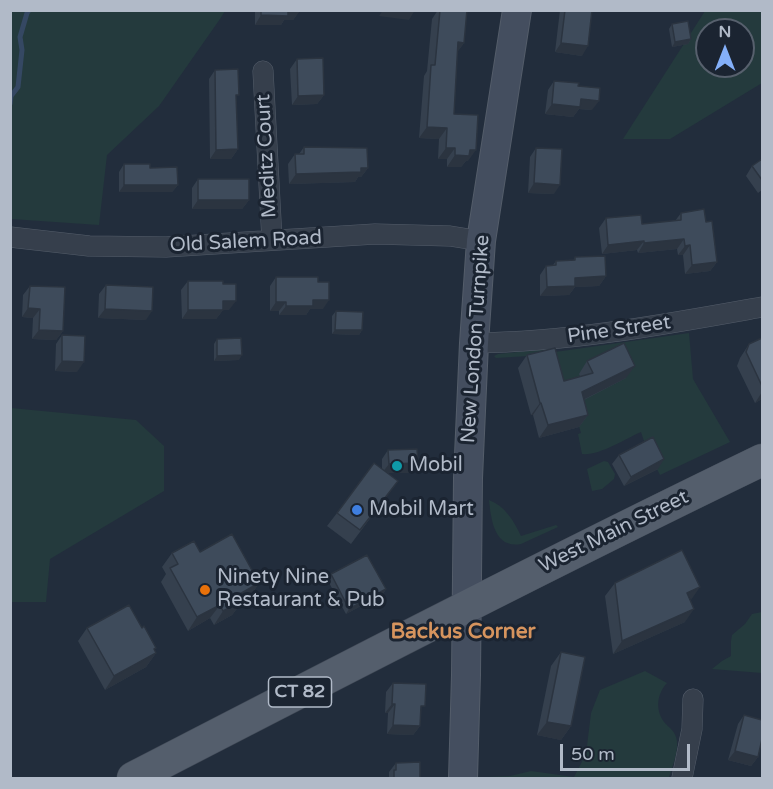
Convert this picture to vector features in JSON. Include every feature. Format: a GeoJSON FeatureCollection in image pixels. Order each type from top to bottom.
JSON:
{"type":"FeatureCollection","features":[{"type":"Feature","properties":{"kind":"main road","name":"New London Turnpike"},"geometry":{"type":"LineString","coordinates":[[463,778],[467,606],[466,534],[481,241],[517,10]]}},
{"type":"Feature","properties":{"kind":"main road","name":"West Main Street"},"geometry":{"type":"LineString","coordinates":[[467,606],[610,533],[762,460]]}},
{"type":"Feature","properties":{"kind":"main road","name":"CT 82"},"geometry":{"type":"LineString","coordinates":[[133,778],[467,606]]}},
{"type":"Feature","properties":{"kind":"street","name":"Meditz Court"},"geometry":{"type":"LineString","coordinates":[[263,71],[272,240]]}},
{"type":"Feature","properties":{"kind":"street","name":"Old Salem Road"},"geometry":{"type":"LineString","coordinates":[[10,237],[100,246],[166,247],[375,234],[450,236],[481,241]]}},
{"type":"Feature","properties":{"kind":"street","name":"Pine Street"},"geometry":{"type":"LineString","coordinates":[[474,343],[500,343],[589,335],[762,307]]}},
{"type":"Feature","properties":{"kind":"street"},"geometry":{"type":"LineString","coordinates":[[682,778],[692,729],[693,699]]}},
{"type":"Feature","properties":{"kind":"green space"},"geometry":{"type":"Polygon","coordinates":[[[10,11],[225,11],[159,106],[107,155],[99,225],[11,219],[10,11]]]}},
{"type":"Feature","properties":{"kind":"green space"},"geometry":{"type":"Polygon","coordinates":[[[705,11],[762,11],[762,83],[670,139],[623,139],[695,27],[695,78],[755,78],[755,18],[701,18],[705,11]]]}},
{"type":"Feature","properties":{"kind":"green space"},"geometry":{"type":"Polygon","coordinates":[[[689,333],[693,379],[730,442],[660,475],[641,432],[604,450],[582,454],[578,434],[581,433],[572,402],[545,355],[496,358],[494,356],[548,349],[555,352],[689,333]]]}},
{"type":"Feature","properties":{"kind":"green space"},"geometry":{"type":"Polygon","coordinates":[[[11,408],[136,420],[164,446],[164,491],[50,559],[46,602],[11,602],[11,408]]]}},
{"type":"Feature","properties":{"kind":"green space"},"geometry":{"type":"Polygon","coordinates":[[[604,461],[608,462],[615,474],[614,479],[602,489],[592,491],[587,469],[604,461]]]}},
{"type":"Feature","properties":{"kind":"green space"},"geometry":{"type":"Polygon","coordinates":[[[489,500],[500,506],[508,515],[521,536],[556,525],[558,527],[521,544],[505,542],[493,524],[489,500]]]}},
{"type":"Feature","properties":{"kind":"green space"},"geometry":{"type":"Polygon","coordinates":[[[762,612],[762,673],[712,669],[731,656],[732,635],[745,624],[752,614],[762,612]]]}},
{"type":"Feature","properties":{"kind":"green space"},"geometry":{"type":"Polygon","coordinates":[[[645,671],[667,683],[659,697],[658,707],[664,722],[674,732],[677,742],[669,778],[487,778],[531,771],[574,777],[586,754],[591,713],[600,690],[645,671]]]}},
{"type":"Feature","properties":{"kind":"building"},"geometry":{"type":"Polygon","coordinates":[[[261,10],[300,11],[288,11],[288,16],[261,15],[261,10]]]}},
{"type":"Feature","properties":{"kind":"building"},"geometry":{"type":"Polygon","coordinates":[[[440,10],[467,10],[464,43],[458,42],[454,114],[478,115],[476,150],[470,150],[469,156],[455,155],[455,148],[446,148],[447,128],[427,127],[431,65],[435,65],[440,10]]]}},
{"type":"Feature","properties":{"kind":"building"},"geometry":{"type":"Polygon","coordinates":[[[565,10],[592,10],[588,46],[561,43],[565,10]]]}},
{"type":"Feature","properties":{"kind":"building"},"geometry":{"type":"Polygon","coordinates":[[[688,21],[691,39],[675,42],[672,24],[688,21]]]}},
{"type":"Feature","properties":{"kind":"building"},"geometry":{"type":"Polygon","coordinates":[[[323,58],[324,95],[298,96],[297,59],[323,58]]]}},
{"type":"Feature","properties":{"kind":"building"},"geometry":{"type":"Polygon","coordinates":[[[238,69],[239,95],[236,95],[238,149],[216,150],[215,70],[238,69]]]}},
{"type":"Feature","properties":{"kind":"building"},"geometry":{"type":"Polygon","coordinates":[[[554,81],[600,88],[599,101],[581,99],[580,107],[552,104],[554,81]]]}},
{"type":"Feature","properties":{"kind":"building"},"geometry":{"type":"Polygon","coordinates":[[[304,147],[367,148],[368,168],[361,168],[361,172],[296,174],[295,154],[304,154],[304,147]]]}},
{"type":"Feature","properties":{"kind":"building"},"geometry":{"type":"Polygon","coordinates":[[[536,148],[562,149],[560,185],[534,183],[536,148]]]}},
{"type":"Feature","properties":{"kind":"building"},"geometry":{"type":"Polygon","coordinates":[[[762,159],[762,180],[752,166],[762,159]]]}},
{"type":"Feature","properties":{"kind":"building"},"geometry":{"type":"Polygon","coordinates":[[[124,164],[150,164],[150,168],[177,167],[178,185],[124,185],[124,164]]]}},
{"type":"Feature","properties":{"kind":"building"},"geometry":{"type":"Polygon","coordinates":[[[198,179],[249,179],[249,200],[198,200],[198,179]]]}},
{"type":"Feature","properties":{"kind":"building"},"geometry":{"type":"Polygon","coordinates":[[[704,209],[706,222],[712,221],[717,262],[692,265],[690,245],[685,246],[684,239],[608,245],[606,218],[641,215],[642,224],[681,220],[681,213],[704,209]]]}},
{"type":"Feature","properties":{"kind":"building"},"geometry":{"type":"Polygon","coordinates":[[[605,256],[606,276],[575,278],[575,286],[547,287],[546,266],[556,265],[556,261],[575,260],[575,257],[605,256]]]}},
{"type":"Feature","properties":{"kind":"building"},"geometry":{"type":"Polygon","coordinates":[[[276,277],[318,277],[318,282],[329,282],[329,300],[313,300],[313,306],[286,306],[286,302],[276,302],[276,277]]]}},
{"type":"Feature","properties":{"kind":"building"},"geometry":{"type":"Polygon","coordinates":[[[188,281],[223,281],[223,284],[236,284],[236,301],[223,301],[223,310],[188,310],[188,281]]]}},
{"type":"Feature","properties":{"kind":"building"},"geometry":{"type":"Polygon","coordinates":[[[106,285],[153,287],[152,311],[105,309],[106,285]]]}},
{"type":"Feature","properties":{"kind":"building"},"geometry":{"type":"Polygon","coordinates":[[[30,286],[65,287],[63,331],[39,330],[40,309],[28,308],[30,286]]]}},
{"type":"Feature","properties":{"kind":"building"},"geometry":{"type":"Polygon","coordinates":[[[336,311],[363,312],[362,330],[335,330],[336,311]]]}},
{"type":"Feature","properties":{"kind":"building"},"geometry":{"type":"Polygon","coordinates":[[[62,335],[85,336],[84,362],[62,361],[62,335]]]}},
{"type":"Feature","properties":{"kind":"building"},"geometry":{"type":"Polygon","coordinates":[[[241,338],[242,355],[217,356],[217,339],[241,338]]]}},
{"type":"Feature","properties":{"kind":"building"},"geometry":{"type":"Polygon","coordinates":[[[762,338],[762,386],[746,352],[749,344],[762,338]]]}},
{"type":"Feature","properties":{"kind":"building"},"geometry":{"type":"Polygon","coordinates":[[[624,343],[635,366],[582,392],[588,415],[548,425],[527,355],[555,348],[564,381],[593,373],[587,361],[624,343]]]}},
{"type":"Feature","properties":{"kind":"building"},"geometry":{"type":"Polygon","coordinates":[[[653,437],[664,459],[631,477],[619,455],[653,437]]]}},
{"type":"Feature","properties":{"kind":"building"},"geometry":{"type":"Polygon","coordinates":[[[417,449],[418,463],[389,464],[388,450],[417,449]]]}},
{"type":"Feature","properties":{"kind":"building","name":"Mobil Mart"},"geometry":{"type":"Polygon","coordinates":[[[374,463],[398,481],[360,530],[337,513],[374,463]]]}},
{"type":"Feature","properties":{"kind":"building","name":"Ninety Nine Restaurant & Pub"},"geometry":{"type":"Polygon","coordinates":[[[232,534],[259,583],[238,595],[242,601],[223,611],[220,605],[197,617],[170,568],[178,564],[172,553],[194,541],[200,552],[232,534]]]}},
{"type":"Feature","properties":{"kind":"building"},"geometry":{"type":"Polygon","coordinates":[[[682,550],[700,587],[687,593],[694,609],[622,641],[615,583],[682,550]]]}},
{"type":"Feature","properties":{"kind":"building"},"geometry":{"type":"Polygon","coordinates":[[[367,555],[386,589],[349,609],[331,574],[367,555]]]}},
{"type":"Feature","properties":{"kind":"building"},"geometry":{"type":"Polygon","coordinates":[[[129,605],[142,628],[144,626],[156,648],[154,649],[156,653],[114,676],[87,628],[129,605]]]}},
{"type":"Feature","properties":{"kind":"building"},"geometry":{"type":"Polygon","coordinates":[[[561,652],[585,657],[571,726],[547,722],[561,652]]]}},
{"type":"Feature","properties":{"kind":"building"},"geometry":{"type":"Polygon","coordinates":[[[393,683],[426,684],[425,706],[421,706],[420,726],[393,725],[395,704],[392,704],[393,683]]]}},
{"type":"Feature","properties":{"kind":"building"},"geometry":{"type":"Polygon","coordinates":[[[744,715],[762,720],[762,739],[758,757],[735,751],[744,715]]]}},
{"type":"Feature","properties":{"kind":"building"},"geometry":{"type":"Polygon","coordinates":[[[420,762],[420,778],[394,778],[396,763],[420,762]]]}},
{"type":"Feature","properties":{"kind":"waterway"},"geometry":{"type":"LineString","coordinates":[[10,104],[11,96],[18,87],[22,50],[20,37],[29,10]]}},
{"type":"Feature","properties":{"kind":"place","name":"Mobil"},"geometry":{"type":"Point","coordinates":[397,466]}},
{"type":"Feature","properties":{"kind":"place","name":"Mobil Mart"},"geometry":{"type":"Point","coordinates":[357,510]}},
{"type":"Feature","properties":{"kind":"place","name":"Ninety Nine Restaurant & Pub"},"geometry":{"type":"Point","coordinates":[205,590]}},
{"type":"Feature","properties":{"kind":"district","name":"Backus Corner"},"geometry":{"type":"Point","coordinates":[463,632]}}]}
